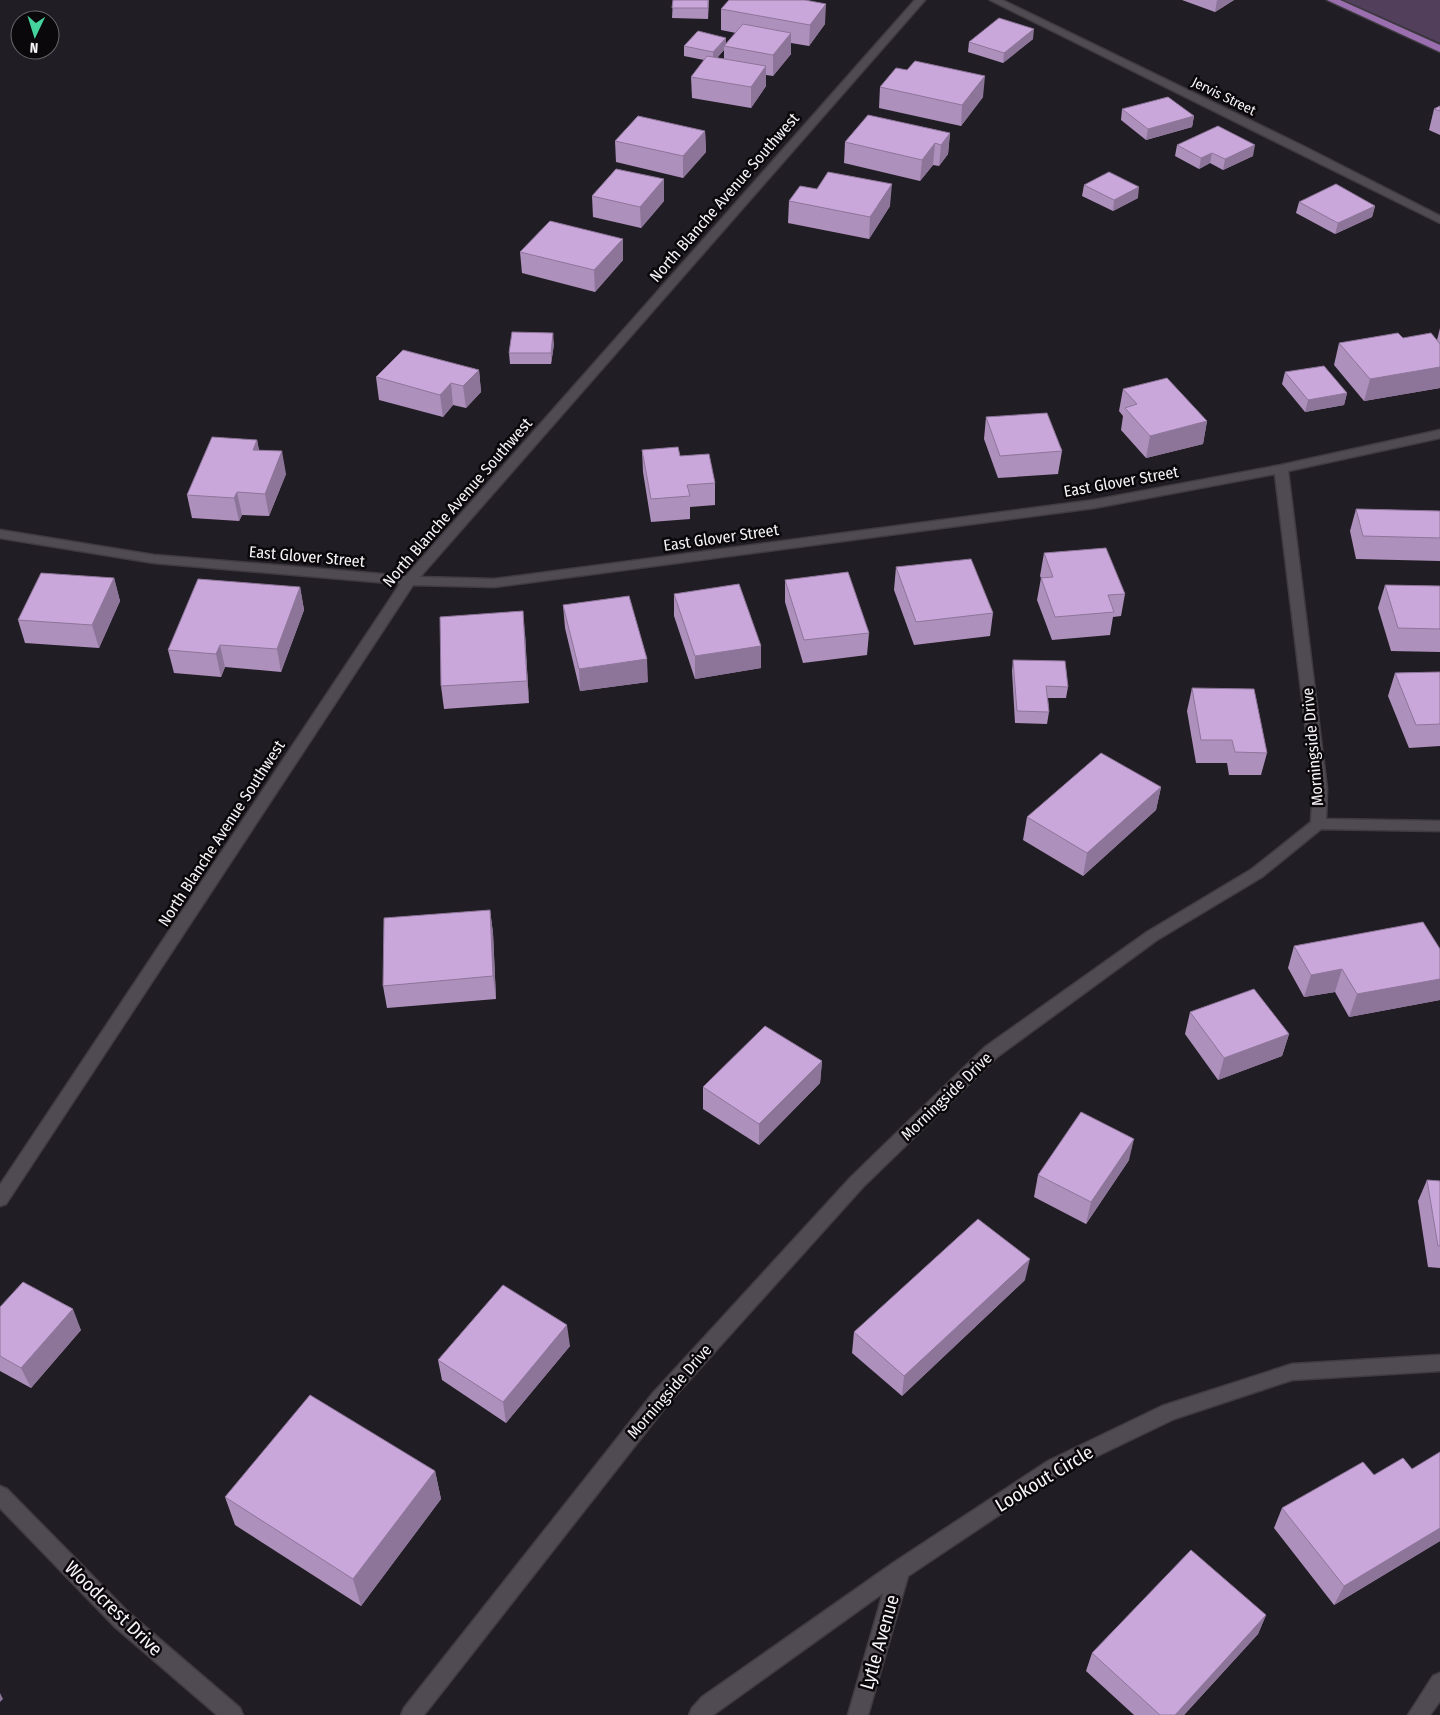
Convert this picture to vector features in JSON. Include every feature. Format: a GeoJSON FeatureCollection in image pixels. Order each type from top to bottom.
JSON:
{"type":"FeatureCollection","features":[{"type":"Feature","properties":{"kind":"main road"},"geometry":{"type":"LineString","coordinates":[[1332,0],[1440,49]]}},
{"type":"Feature","properties":{"kind":"street","name":"North Blanche Avenue Southwest"},"geometry":{"type":"LineString","coordinates":[[0,1199],[408,582],[920,0]]}},
{"type":"Feature","properties":{"kind":"street","name":"Jervis Street"},"geometry":{"type":"LineString","coordinates":[[996,0],[1301,149],[1440,220]]}},
{"type":"Feature","properties":{"kind":"street","name":"East Glover Street"},"geometry":{"type":"LineString","coordinates":[[0,534],[154,559],[408,582],[494,583],[1094,504],[1281,469],[1440,434]]}},
{"type":"Feature","properties":{"kind":"street","name":"Morningside Drive"},"geometry":{"type":"LineString","coordinates":[[411,1715],[660,1399],[871,1169],[991,1052],[1152,936],[1257,873],[1318,824],[1320,789],[1281,469]]}},
{"type":"Feature","properties":{"kind":"street"},"geometry":{"type":"LineString","coordinates":[[1318,824],[1440,826]]}},
{"type":"Feature","properties":{"kind":"street","name":"Lookout Circle"},"geometry":{"type":"LineString","coordinates":[[699,1715],[709,1704],[900,1570],[1055,1467],[1169,1412],[1292,1372],[1440,1363]]}},
{"type":"Feature","properties":{"kind":"street","name":"Woodcrest Drive"},"geometry":{"type":"LineString","coordinates":[[0,1495],[121,1619],[233,1715]]}},
{"type":"Feature","properties":{"kind":"street","name":"Lytle Avenue"},"geometry":{"type":"LineString","coordinates":[[858,1715],[900,1570]]}},
{"type":"Feature","properties":{"kind":"street"},"geometry":{"type":"LineString","coordinates":[[1418,1715],[1440,1683]]}},
{"type":"Feature","properties":{"kind":"shaded area"},"geometry":{"type":"Polygon","coordinates":[[[1343,0],[1440,0],[1440,43],[1343,0]]]}},
{"type":"Feature","properties":{"kind":"building"},"geometry":{"type":"Polygon","coordinates":[[[673,0],[708,0],[708,8],[672,8],[673,0]]]}},
{"type":"Feature","properties":{"kind":"building"},"geometry":{"type":"Polygon","coordinates":[[[729,0],[805,0],[826,4],[810,25],[721,9],[729,0]]]}},
{"type":"Feature","properties":{"kind":"building"},"geometry":{"type":"Polygon","coordinates":[[[999,18],[1034,29],[1004,53],[969,42],[999,18]]]}},
{"type":"Feature","properties":{"kind":"building"},"geometry":{"type":"Polygon","coordinates":[[[743,24],[791,33],[773,55],[724,46],[743,24]]]}},
{"type":"Feature","properties":{"kind":"building"},"geometry":{"type":"Polygon","coordinates":[[[698,31],[726,38],[713,52],[684,46],[698,31]]]}},
{"type":"Feature","properties":{"kind":"building"},"geometry":{"type":"Polygon","coordinates":[[[707,56],[766,66],[751,87],[691,77],[707,56]]]}},
{"type":"Feature","properties":{"kind":"building"},"geometry":{"type":"Polygon","coordinates":[[[915,61],[985,76],[962,105],[880,87],[896,68],[907,70],[915,61]]]}},
{"type":"Feature","properties":{"kind":"building"},"geometry":{"type":"Polygon","coordinates":[[[1168,97],[1194,116],[1148,129],[1122,109],[1168,97]]]}},
{"type":"Feature","properties":{"kind":"building"},"geometry":{"type":"Polygon","coordinates":[[[868,115],[950,133],[941,145],[935,143],[922,160],[845,142],[868,115]]]}},
{"type":"Feature","properties":{"kind":"building"},"geometry":{"type":"Polygon","coordinates":[[[638,116],[705,131],[683,156],[615,141],[638,116]]]}},
{"type":"Feature","properties":{"kind":"building"},"geometry":{"type":"Polygon","coordinates":[[[1218,126],[1255,145],[1225,159],[1212,153],[1201,158],[1177,145],[1218,126]]]}},
{"type":"Feature","properties":{"kind":"building"},"geometry":{"type":"Polygon","coordinates":[[[616,169],[664,179],[640,207],[592,196],[616,169]]]}},
{"type":"Feature","properties":{"kind":"building"},"geometry":{"type":"Polygon","coordinates":[[[828,172],[892,184],[870,217],[789,201],[800,186],[817,189],[828,172]]]}},
{"type":"Feature","properties":{"kind":"building"},"geometry":{"type":"Polygon","coordinates":[[[1109,172],[1139,187],[1114,200],[1084,185],[1109,172]]]}},
{"type":"Feature","properties":{"kind":"building"},"geometry":{"type":"Polygon","coordinates":[[[1336,184],[1375,206],[1338,223],[1299,202],[1336,184]]]}},
{"type":"Feature","properties":{"kind":"building"},"geometry":{"type":"Polygon","coordinates":[[[550,221],[623,239],[594,270],[520,252],[550,221]]]}},
{"type":"Feature","properties":{"kind":"building"},"geometry":{"type":"Polygon","coordinates":[[[512,332],[553,333],[551,353],[509,353],[512,332]]]}},
{"type":"Feature","properties":{"kind":"building"},"geometry":{"type":"Polygon","coordinates":[[[1398,333],[1403,338],[1431,333],[1440,344],[1440,367],[1370,379],[1339,343],[1398,333]]]}},
{"type":"Feature","properties":{"kind":"building"},"geometry":{"type":"Polygon","coordinates":[[[403,350],[479,370],[463,386],[451,383],[440,395],[376,377],[403,350]]]}},
{"type":"Feature","properties":{"kind":"building"},"geometry":{"type":"Polygon","coordinates":[[[1324,366],[1347,393],[1308,400],[1285,372],[1324,366]]]}},
{"type":"Feature","properties":{"kind":"building"},"geometry":{"type":"Polygon","coordinates":[[[1167,378],[1207,421],[1150,436],[1125,408],[1137,404],[1123,389],[1167,378]]]}},
{"type":"Feature","properties":{"kind":"building"},"geometry":{"type":"Polygon","coordinates":[[[1047,413],[1062,451],[1000,456],[986,417],[1047,413]]]}},
{"type":"Feature","properties":{"kind":"building"},"geometry":{"type":"Polygon","coordinates":[[[212,437],[257,440],[253,450],[282,451],[265,494],[237,492],[234,498],[187,495],[212,437]]]}},
{"type":"Feature","properties":{"kind":"building"},"geometry":{"type":"Polygon","coordinates":[[[678,447],[680,456],[709,454],[715,483],[687,485],[690,496],[651,499],[642,450],[678,447]]]}},
{"type":"Feature","properties":{"kind":"building"},"geometry":{"type":"Polygon","coordinates":[[[1356,509],[1440,511],[1440,538],[1363,536],[1356,509]]]}},
{"type":"Feature","properties":{"kind":"building"},"geometry":{"type":"Polygon","coordinates":[[[1106,548],[1125,594],[1108,595],[1114,612],[1055,617],[1041,578],[1053,577],[1044,553],[1106,548]]]}},
{"type":"Feature","properties":{"kind":"building"},"geometry":{"type":"Polygon","coordinates":[[[971,559],[993,613],[916,622],[896,567],[971,559]]]}},
{"type":"Feature","properties":{"kind":"building"},"geometry":{"type":"Polygon","coordinates":[[[848,572],[869,633],[804,640],[785,580],[848,572]]]}},
{"type":"Feature","properties":{"kind":"building"},"geometry":{"type":"Polygon","coordinates":[[[41,573],[114,578],[92,625],[18,620],[41,573]]]}},
{"type":"Feature","properties":{"kind":"building"},"geometry":{"type":"Polygon","coordinates":[[[198,579],[300,587],[277,649],[220,645],[216,654],[168,650],[198,579]]]}},
{"type":"Feature","properties":{"kind":"building"},"geometry":{"type":"Polygon","coordinates":[[[739,584],[761,646],[695,656],[674,594],[739,584]]]}},
{"type":"Feature","properties":{"kind":"building"},"geometry":{"type":"Polygon","coordinates":[[[1385,585],[1440,586],[1440,629],[1398,628],[1385,585]]]}},
{"type":"Feature","properties":{"kind":"building"},"geometry":{"type":"Polygon","coordinates":[[[629,596],[647,659],[579,669],[563,605],[629,596]]]}},
{"type":"Feature","properties":{"kind":"building"},"geometry":{"type":"Polygon","coordinates":[[[523,611],[527,681],[441,686],[440,617],[523,611]]]}},
{"type":"Feature","properties":{"kind":"building"},"geometry":{"type":"Polygon","coordinates":[[[1013,660],[1065,661],[1068,687],[1046,686],[1049,712],[1017,711],[1013,660]]]}},
{"type":"Feature","properties":{"kind":"building"},"geometry":{"type":"Polygon","coordinates":[[[1440,672],[1440,724],[1416,725],[1395,673],[1440,672]]]}},
{"type":"Feature","properties":{"kind":"building"},"geometry":{"type":"Polygon","coordinates":[[[1192,688],[1254,689],[1267,753],[1235,752],[1232,740],[1201,740],[1192,688]]]}},
{"type":"Feature","properties":{"kind":"building"},"geometry":{"type":"Polygon","coordinates":[[[1101,753],[1161,787],[1087,853],[1027,817],[1101,753]]]}},
{"type":"Feature","properties":{"kind":"building"},"geometry":{"type":"Polygon","coordinates":[[[490,910],[493,976],[383,986],[384,918],[490,910]]]}},
{"type":"Feature","properties":{"kind":"building"},"geometry":{"type":"Polygon","coordinates":[[[1423,922],[1440,949],[1440,979],[1357,994],[1342,969],[1311,975],[1294,946],[1423,922]]]}},
{"type":"Feature","properties":{"kind":"building"},"geometry":{"type":"Polygon","coordinates":[[[1254,989],[1289,1034],[1224,1058],[1190,1012],[1254,989]]]}},
{"type":"Feature","properties":{"kind":"building"},"geometry":{"type":"Polygon","coordinates":[[[765,1026],[822,1061],[759,1124],[703,1087],[765,1026]]]}},
{"type":"Feature","properties":{"kind":"building"},"geometry":{"type":"Polygon","coordinates":[[[1081,1112],[1134,1139],[1091,1202],[1038,1175],[1081,1112]]]}},
{"type":"Feature","properties":{"kind":"building"},"geometry":{"type":"Polygon","coordinates":[[[1427,1180],[1440,1181],[1440,1246],[1438,1246],[1427,1180]]]}},
{"type":"Feature","properties":{"kind":"building"},"geometry":{"type":"Polygon","coordinates":[[[978,1219],[1030,1259],[904,1376],[854,1332],[978,1219]]]}},
{"type":"Feature","properties":{"kind":"building"},"geometry":{"type":"Polygon","coordinates":[[[23,1282],[73,1309],[21,1368],[0,1356],[0,1307],[23,1282]]]}},
{"type":"Feature","properties":{"kind":"building"},"geometry":{"type":"Polygon","coordinates":[[[503,1285],[567,1325],[503,1402],[438,1360],[503,1285]]]}},
{"type":"Feature","properties":{"kind":"building"},"geometry":{"type":"Polygon","coordinates":[[[310,1395],[435,1471],[353,1579],[225,1497],[310,1395]]]}},
{"type":"Feature","properties":{"kind":"building"},"geometry":{"type":"Polygon","coordinates":[[[1440,1452],[1440,1528],[1344,1586],[1282,1508],[1363,1462],[1374,1475],[1403,1458],[1412,1469],[1440,1452]]]}},
{"type":"Feature","properties":{"kind":"building"},"geometry":{"type":"Polygon","coordinates":[[[1191,1550],[1266,1615],[1175,1715],[1160,1715],[1092,1653],[1191,1550]]]}}]}
